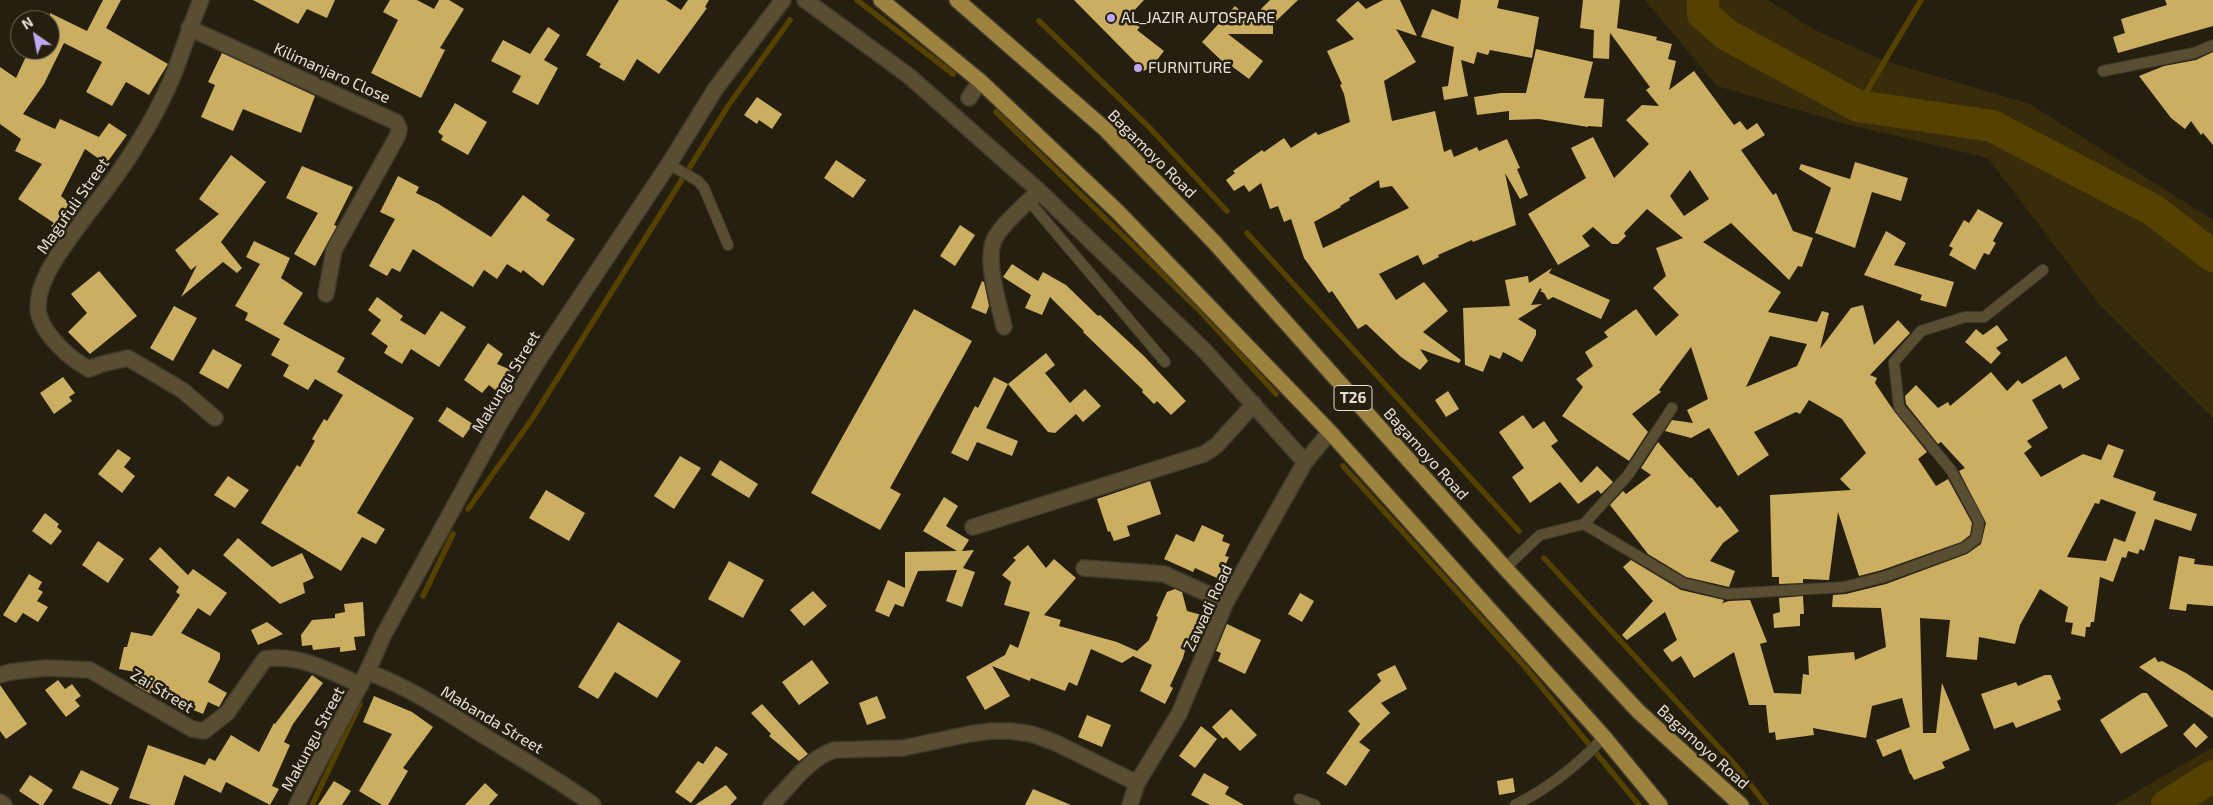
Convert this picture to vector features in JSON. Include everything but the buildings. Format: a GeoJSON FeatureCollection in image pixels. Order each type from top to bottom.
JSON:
{"type":"FeatureCollection","features":[{"type":"Feature","properties":{"kind":"highway","name":"T26"},"geometry":{"type":"LineString","coordinates":[[881,0],[980,80],[1118,212],[1330,432],[1604,737],[1660,805]]}},
{"type":"Feature","properties":{"kind":"highway","name":"Bagamoyo Road"},"geometry":{"type":"LineString","coordinates":[[957,0],[1105,129],[1207,235],[1505,568],[1638,711],[1741,805]]}},
{"type":"Feature","properties":{"kind":"street","name":"Magufuli Street"},"geometry":{"type":"LineString","coordinates":[[201,0],[189,28],[180,59],[136,146],[50,268],[42,288],[38,306],[40,318],[49,333],[64,352],[78,364],[89,370],[102,364],[128,358],[182,390],[215,418]]}},
{"type":"Feature","properties":{"kind":"street","name":"Makungu Street"},"geometry":{"type":"LineString","coordinates":[[297,805],[312,772],[365,678],[383,636],[500,423],[539,359],[669,164],[716,88],[783,0]]}},
{"type":"Feature","properties":{"kind":"street"},"geometry":{"type":"LineString","coordinates":[[805,0],[908,76],[1034,196],[1205,351],[1305,462]]}},
{"type":"Feature","properties":{"kind":"street","name":"Kilimanjaro Close"},"geometry":{"type":"LineString","coordinates":[[189,28],[396,122],[399,128],[398,135],[334,250],[326,294]]}},
{"type":"Feature","properties":{"kind":"street"},"geometry":{"type":"LineString","coordinates":[[969,98],[980,80]]}},
{"type":"Feature","properties":{"kind":"street"},"geometry":{"type":"LineString","coordinates":[[1004,327],[991,256],[995,236],[1034,196]]}},
{"type":"Feature","properties":{"kind":"street"},"geometry":{"type":"LineString","coordinates":[[973,526],[1204,454],[1217,445],[1254,404]]}},
{"type":"Feature","properties":{"kind":"street","name":"Zawadi Road"},"geometry":{"type":"LineString","coordinates":[[1130,805],[1137,784],[1179,714],[1226,602],[1305,462],[1330,432]]}},
{"type":"Feature","properties":{"kind":"street"},"geometry":{"type":"LineString","coordinates":[[1084,568],[1164,574],[1226,602]]}},
{"type":"Feature","properties":{"kind":"street","name":"Zai Street"},"geometry":{"type":"LineString","coordinates":[[0,675],[46,668],[90,670],[192,729],[204,731],[227,713],[265,659],[276,657],[365,678]]}},
{"type":"Feature","properties":{"kind":"street","name":"Mabanda Street"},"geometry":{"type":"LineString","coordinates":[[365,678],[396,682],[568,786],[593,805]]}},
{"type":"Feature","properties":{"kind":"street"},"geometry":{"type":"LineString","coordinates":[[771,805],[812,763],[824,754],[834,750],[903,748],[992,731],[1032,734],[1056,742],[1137,784]]}},
{"type":"Feature","properties":{"kind":"street"},"geometry":{"type":"LineString","coordinates":[[0,802],[4,805]]}},
{"type":"Feature","properties":{"kind":"lane"},"geometry":{"type":"LineString","coordinates":[[2103,71],[2194,53],[2213,46]]}},
{"type":"Feature","properties":{"kind":"lane"},"geometry":{"type":"LineString","coordinates":[[669,164],[698,181],[704,188],[728,245]]}},
{"type":"Feature","properties":{"kind":"lane"},"geometry":{"type":"LineString","coordinates":[[1034,196],[1165,362]]}},
{"type":"Feature","properties":{"kind":"lane"},"geometry":{"type":"LineString","coordinates":[[1584,524],[1683,583],[1727,594],[1844,587],[1884,577],[1964,548],[1976,539],[1979,522],[1951,470],[1898,407],[1894,362],[1922,331],[1965,316],[1984,317],[2043,270]]}},
{"type":"Feature","properties":{"kind":"lane"},"geometry":{"type":"LineString","coordinates":[[1505,568],[1540,535],[1584,524],[1628,476],[1672,408]]}},
{"type":"Feature","properties":{"kind":"lane"},"geometry":{"type":"LineString","coordinates":[[1515,805],[1535,795],[1593,749],[1604,737]]}},
{"type":"Feature","properties":{"kind":"lane"},"geometry":{"type":"LineString","coordinates":[[1299,799],[1315,805]]}},
{"type":"Feature","properties":{"kind":"shaded area"},"geometry":{"type":"Polygon","coordinates":[[[1645,0],[1768,0],[1813,29],[1885,61],[2030,104],[2213,220],[2213,418],[2098,303],[1988,158],[1842,123],[1717,86],[1645,0]]]}},
{"type":"Feature","properties":{"kind":"shaded area"},"geometry":{"type":"Polygon","coordinates":[[[2213,747],[2213,805],[2114,805],[2213,747]]]}},
{"type":"Feature","properties":{"kind":"waterway"},"geometry":{"type":"LineString","coordinates":[[857,0],[953,74]]}},
{"type":"Feature","properties":{"kind":"waterway"},"geometry":{"type":"LineString","coordinates":[[1703,0],[1703,14],[1727,35],[1858,106],[1992,126],[2153,210],[2213,256]]}},
{"type":"Feature","properties":{"kind":"waterway"},"geometry":{"type":"LineString","coordinates":[[1858,106],[1921,0]]}},
{"type":"Feature","properties":{"kind":"waterway"},"geometry":{"type":"LineString","coordinates":[[468,509],[532,419],[728,106],[790,20]]}},
{"type":"Feature","properties":{"kind":"waterway"},"geometry":{"type":"LineString","coordinates":[[1039,21],[1149,127],[1227,211]]}},
{"type":"Feature","properties":{"kind":"waterway"},"geometry":{"type":"LineString","coordinates":[[996,112],[1199,310],[1276,394]]}},
{"type":"Feature","properties":{"kind":"waterway"},"geometry":{"type":"LineString","coordinates":[[1247,233],[1519,531]]}},
{"type":"Feature","properties":{"kind":"waterway"},"geometry":{"type":"LineString","coordinates":[[1343,466],[1525,667],[1639,805]]}},
{"type":"Feature","properties":{"kind":"waterway"},"geometry":{"type":"LineString","coordinates":[[423,596],[453,534]]}},
{"type":"Feature","properties":{"kind":"waterway"},"geometry":{"type":"LineString","coordinates":[[1544,558],[1737,767],[1766,805]]}},
{"type":"Feature","properties":{"kind":"waterway"},"geometry":{"type":"LineString","coordinates":[[312,805],[360,704]]}},
{"type":"Feature","properties":{"kind":"waterway"},"geometry":{"type":"LineString","coordinates":[[2167,805],[2213,776]]}},
{"type":"Feature","properties":{"kind":"place","name":"AL_JAZIR AUTOSPARE"},"geometry":{"type":"Point","coordinates":[1111,18]}},
{"type":"Feature","properties":{"kind":"place","name":"FURNITURE"},"geometry":{"type":"Point","coordinates":[1138,68]}}]}
